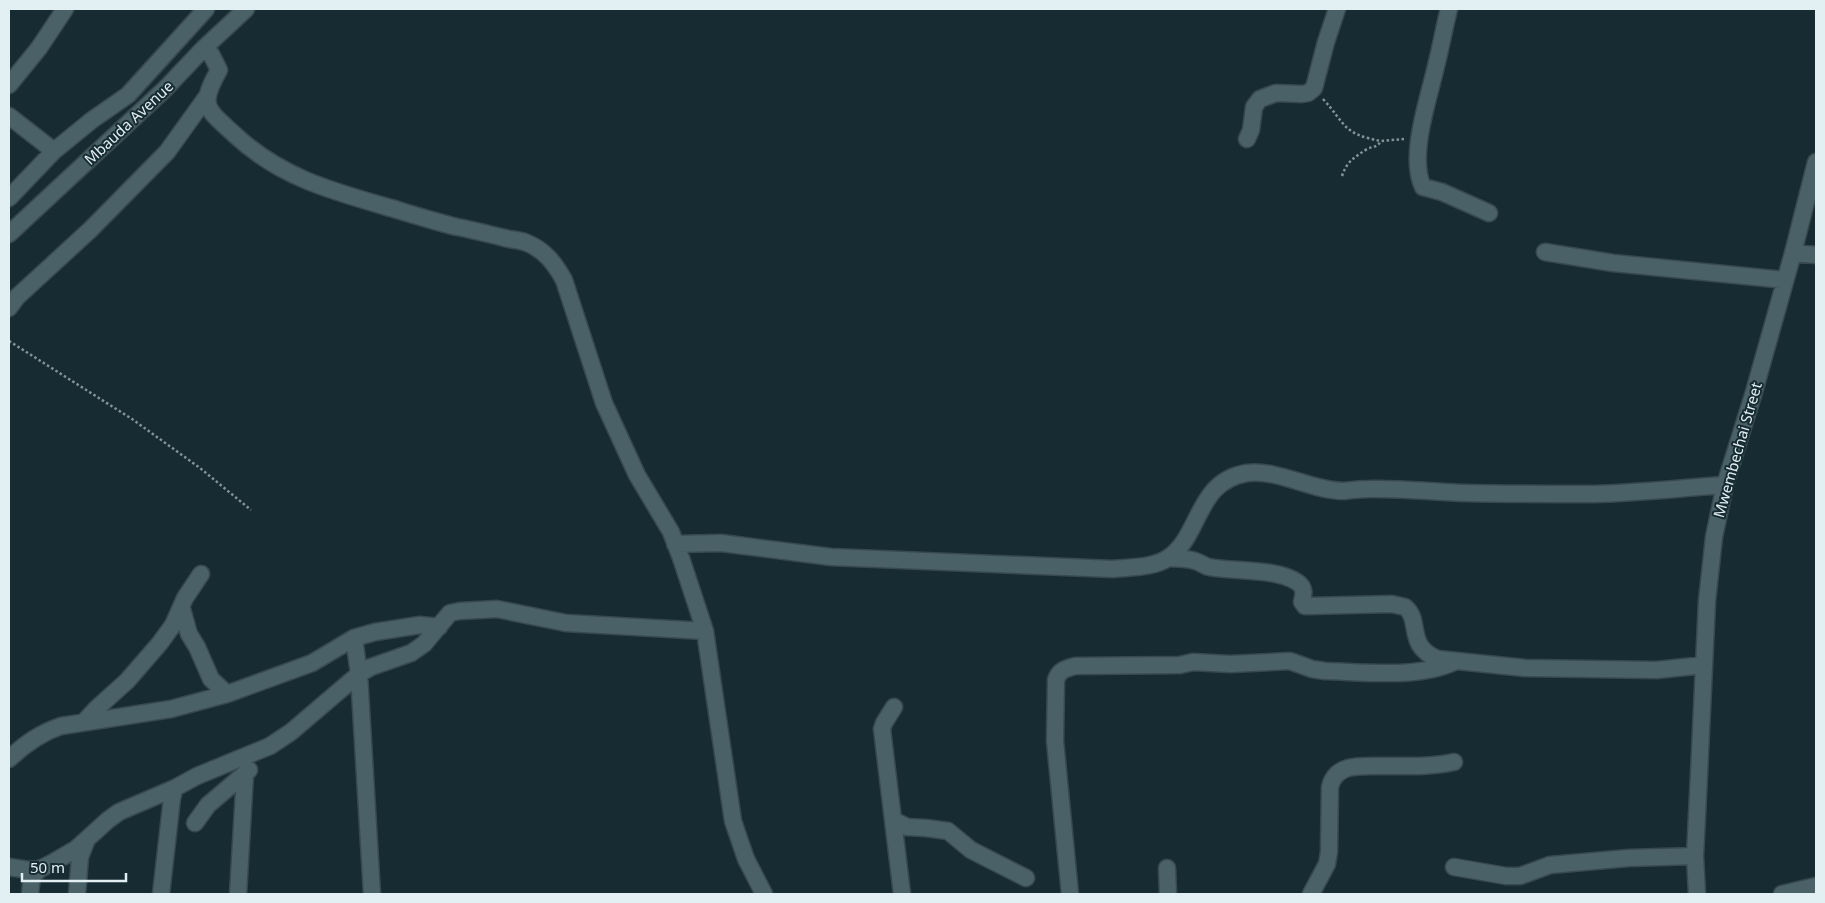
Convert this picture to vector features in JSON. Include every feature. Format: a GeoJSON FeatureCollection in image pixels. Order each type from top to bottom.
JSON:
{"type":"FeatureCollection","features":[{"type":"Feature","properties":{"kind":"street"},"geometry":{"type":"LineString","coordinates":[[9,85],[39,48],[65,9]]}},
{"type":"Feature","properties":{"kind":"street"},"geometry":{"type":"LineString","coordinates":[[9,198],[54,151],[92,120],[128,95],[206,9]]}},
{"type":"Feature","properties":{"kind":"street","name":"Mbauda Avenue"},"geometry":{"type":"LineString","coordinates":[[9,234],[166,88],[246,9]]}},
{"type":"Feature","properties":{"kind":"street"},"geometry":{"type":"LineString","coordinates":[[1247,139],[1251,130],[1254,107],[1260,100],[1276,93],[1308,93],[1314,88],[1337,9]]}},
{"type":"Feature","properties":{"kind":"street"},"geometry":{"type":"LineString","coordinates":[[1449,9],[1423,120],[1417,165],[1418,174],[1423,186],[1442,192],[1490,213]]}},
{"type":"Feature","properties":{"kind":"street"},"geometry":{"type":"LineString","coordinates":[[204,49],[211,54],[219,70],[210,85],[207,108],[249,148],[282,171],[329,191],[450,225],[527,243],[553,262],[564,280],[609,416],[637,475],[670,532],[681,558],[705,631],[733,821],[746,859],[764,894]]}},
{"type":"Feature","properties":{"kind":"street"},"geometry":{"type":"LineString","coordinates":[[9,308],[17,297],[90,230],[167,152],[208,95]]}},
{"type":"Feature","properties":{"kind":"street"},"geometry":{"type":"LineString","coordinates":[[9,116],[54,151]]}},
{"type":"Feature","properties":{"kind":"street","name":"Mwembechai Street"},"geometry":{"type":"LineString","coordinates":[[1697,894],[1695,856],[1704,665],[1714,537],[1724,486],[1751,401],[1793,253],[1816,162]]}},
{"type":"Feature","properties":{"kind":"street"},"geometry":{"type":"LineString","coordinates":[[1545,252],[1614,263],[1785,280]]}},
{"type":"Feature","properties":{"kind":"street"},"geometry":{"type":"LineString","coordinates":[[1793,253],[1816,255]]}},
{"type":"Feature","properties":{"kind":"street"},"geometry":{"type":"LineString","coordinates":[[675,544],[721,543],[831,557],[1113,569],[1154,564],[1168,558],[1184,541],[1203,504],[1219,486],[1232,478],[1248,473],[1267,474],[1320,488],[1342,491],[1369,489],[1464,493],[1596,494],[1724,486]]}},
{"type":"Feature","properties":{"kind":"street"},"geometry":{"type":"LineString","coordinates":[[1168,558],[1195,561],[1210,567],[1268,573],[1286,577],[1296,581],[1304,590],[1302,602],[1304,606],[1392,604],[1405,607],[1410,612],[1421,649],[1428,655],[1438,659],[1525,668],[1657,670],[1704,665]]}},
{"type":"Feature","properties":{"kind":"street"},"geometry":{"type":"LineString","coordinates":[[84,722],[127,680],[160,643],[182,609],[186,598],[201,574]]}},
{"type":"Feature","properties":{"kind":"street"},"geometry":{"type":"LineString","coordinates":[[182,609],[189,634],[211,679],[228,694]]}},
{"type":"Feature","properties":{"kind":"street"},"geometry":{"type":"LineString","coordinates":[[195,823],[208,805],[245,774],[270,747],[359,674],[371,667],[412,653],[424,644],[450,613],[497,609],[566,623],[705,631]]}},
{"type":"Feature","properties":{"kind":"street"},"geometry":{"type":"LineString","coordinates":[[9,759],[45,731],[61,726],[171,708],[228,694],[312,663],[354,638],[375,632],[420,625],[439,627]]}},
{"type":"Feature","properties":{"kind":"street"},"geometry":{"type":"LineString","coordinates":[[354,638],[359,674],[372,894]]}},
{"type":"Feature","properties":{"kind":"street"},"geometry":{"type":"LineString","coordinates":[[1070,894],[1055,741],[1056,680],[1058,673],[1064,669],[1075,666],[1180,665],[1194,662],[1230,664],[1290,661],[1312,670],[1403,672],[1456,662]]}},
{"type":"Feature","properties":{"kind":"street"},"geometry":{"type":"LineString","coordinates":[[894,707],[884,722],[882,729],[902,894]]}},
{"type":"Feature","properties":{"kind":"street"},"geometry":{"type":"LineString","coordinates":[[30,894],[32,876],[40,869],[76,849],[119,812],[175,788],[197,776],[278,742]]}},
{"type":"Feature","properties":{"kind":"street"},"geometry":{"type":"LineString","coordinates":[[1311,894],[1327,864],[1329,852],[1330,787],[1332,780],[1339,772],[1348,768],[1366,766],[1440,765],[1454,762]]}},
{"type":"Feature","properties":{"kind":"street"},"geometry":{"type":"LineString","coordinates":[[238,894],[245,774]]}},
{"type":"Feature","properties":{"kind":"street"},"geometry":{"type":"LineString","coordinates":[[161,894],[172,798],[175,788]]}},
{"type":"Feature","properties":{"kind":"street"},"geometry":{"type":"LineString","coordinates":[[893,820],[906,827],[948,831],[971,850],[1026,878]]}},
{"type":"Feature","properties":{"kind":"street"},"geometry":{"type":"LineString","coordinates":[[77,894],[80,857],[87,839]]}},
{"type":"Feature","properties":{"kind":"street"},"geometry":{"type":"LineString","coordinates":[[1454,867],[1506,876],[1520,876],[1550,865],[1629,858],[1695,856]]}},
{"type":"Feature","properties":{"kind":"street"},"geometry":{"type":"LineString","coordinates":[[9,867],[29,870],[40,869]]}},
{"type":"Feature","properties":{"kind":"street"},"geometry":{"type":"LineString","coordinates":[[1167,868],[1168,894]]}},
{"type":"Feature","properties":{"kind":"street"},"geometry":{"type":"LineString","coordinates":[[1793,893],[1816,886]]}},
{"type":"Feature","properties":{"kind":"path"},"geometry":{"type":"LineString","coordinates":[[1314,88],[1345,128],[1362,137],[1381,141],[1403,140],[1423,120]]}},
{"type":"Feature","properties":{"kind":"path"},"geometry":{"type":"LineString","coordinates":[[1342,176],[1349,161],[1369,148],[1376,147],[1381,141]]}},
{"type":"Feature","properties":{"kind":"path"},"geometry":{"type":"LineString","coordinates":[[9,340],[132,419],[200,468],[251,510]]}}]}
